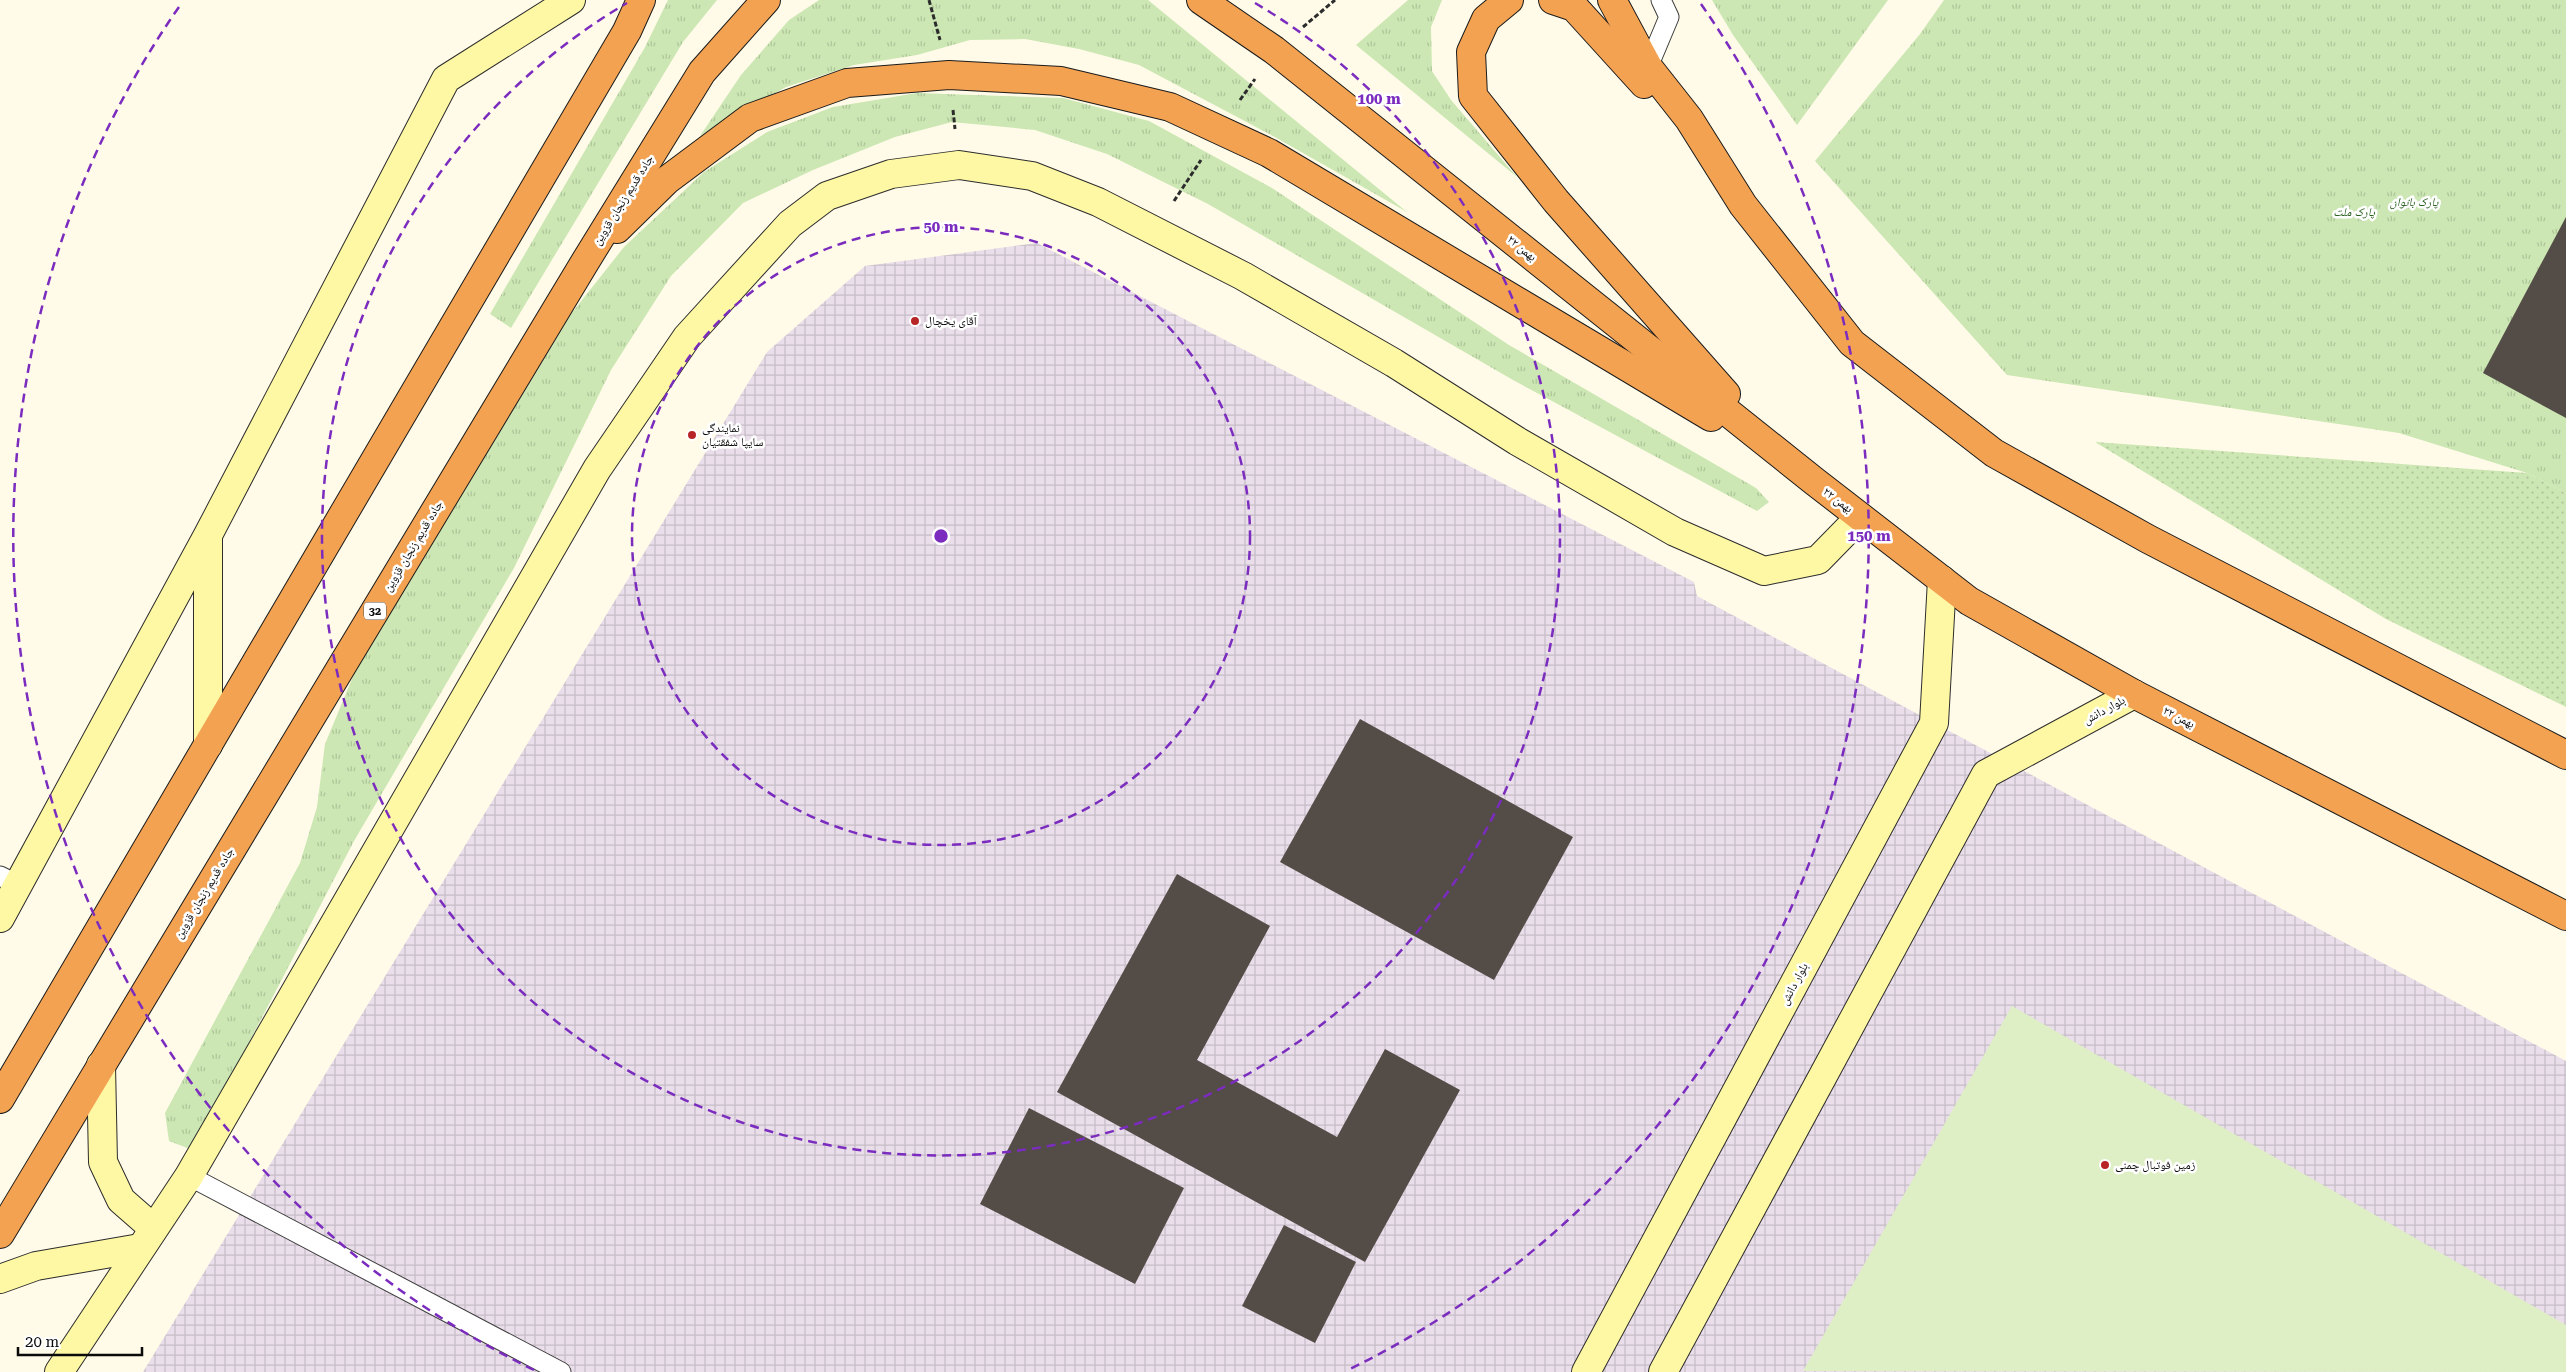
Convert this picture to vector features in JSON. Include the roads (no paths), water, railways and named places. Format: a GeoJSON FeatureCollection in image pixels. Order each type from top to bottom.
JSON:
{"type":"FeatureCollection","features":[{"type":"Feature","properties":{"kind":"highway"},"geometry":{"type":"LineString","coordinates":[[1,1090],[208,745],[622,39],[640,0]]}},
{"type":"Feature","properties":{"kind":"highway","name":"جاده قدیم زنجان قزوین"},"geometry":{"type":"LineString","coordinates":[[0,1234],[584,262],[702,72],[766,0]]}},
{"type":"Feature","properties":{"kind":"highway","name":"۲۲ بهمن"},"geometry":{"type":"LineString","coordinates":[[1201,0],[1274,50],[1814,481],[1969,601],[2134,694],[2566,916]]}},
{"type":"Feature","properties":{"kind":"highway"},"geometry":{"type":"LineString","coordinates":[[1509,0],[1486,19],[1471,52],[1473,96],[1556,201],[1772,447]]}},
{"type":"Feature","properties":{"kind":"highway"},"geometry":{"type":"LineString","coordinates":[[1553,0],[1574,7],[1622,58],[1743,205],[1852,343],[1994,453],[2148,539],[2566,755]]}},
{"type":"Feature","properties":{"kind":"highway"},"geometry":{"type":"LineString","coordinates":[[1612,0],[1648,67],[1689,119],[1743,205]]}},
{"type":"Feature","properties":{"kind":"highway"},"geometry":{"type":"LineString","coordinates":[[584,262],[667,180],[750,118],[847,84],[949,75],[1061,81],[1170,107],[1269,153],[1606,353],[1814,481]]}},
{"type":"Feature","properties":{"kind":"street"},"geometry":{"type":"LineString","coordinates":[[0,918],[9,880],[208,535],[446,79],[572,0]]}},
{"type":"Feature","properties":{"kind":"street"},"geometry":{"type":"LineString","coordinates":[[58,1372],[188,1176],[596,469],[687,337],[790,224],[826,196],[892,174],[959,165],[1032,176],[1098,202],[1243,276],[1394,363],[1517,441],[1675,532],[1764,571],[1818,560],[1860,517]]}},
{"type":"Feature","properties":{"kind":"street"},"geometry":{"type":"LineString","coordinates":[[208,535],[208,745]]}},
{"type":"Feature","properties":{"kind":"street","name":"بلوار دانش"},"geometry":{"type":"LineString","coordinates":[[1586,1372],[1934,723],[1942,580]]}},
{"type":"Feature","properties":{"kind":"street","name":"بلوار دانش"},"geometry":{"type":"LineString","coordinates":[[1663,1372],[1986,774],[2134,694]]}},
{"type":"Feature","properties":{"kind":"street"},"geometry":{"type":"LineString","coordinates":[[101,1065],[103,1162],[121,1200],[147,1238]]}},
{"type":"Feature","properties":{"kind":"street"},"geometry":{"type":"LineString","coordinates":[[0,1279],[36,1266],[147,1238]]}},
{"type":"Feature","properties":{"kind":"lane"},"geometry":{"type":"LineString","coordinates":[[1648,67],[1669,16],[1661,0]]}},
{"type":"Feature","properties":{"kind":"lane"},"geometry":{"type":"LineString","coordinates":[[188,1176],[561,1372]]}},
{"type":"Feature","properties":{"kind":"place","name":"آقای یخچال"},"geometry":{"type":"Point","coordinates":[915,321]}},
{"type":"Feature","properties":{"kind":"place","name":"نمایندگی سایپا شفقتیان"},"geometry":{"type":"Point","coordinates":[692,435]}},
{"type":"Feature","properties":{"kind":"place","name":"زمین فوتبال چمنی"},"geometry":{"type":"Point","coordinates":[2105,1165]}},
{"type":"Feature","properties":{"kind":"park label","name":"پارک بانوان"},"geometry":{"type":"Point","coordinates":[2414,202]}},
{"type":"Feature","properties":{"kind":"park label","name":"پارک ملت"},"geometry":{"type":"Point","coordinates":[2354,212]}}]}
